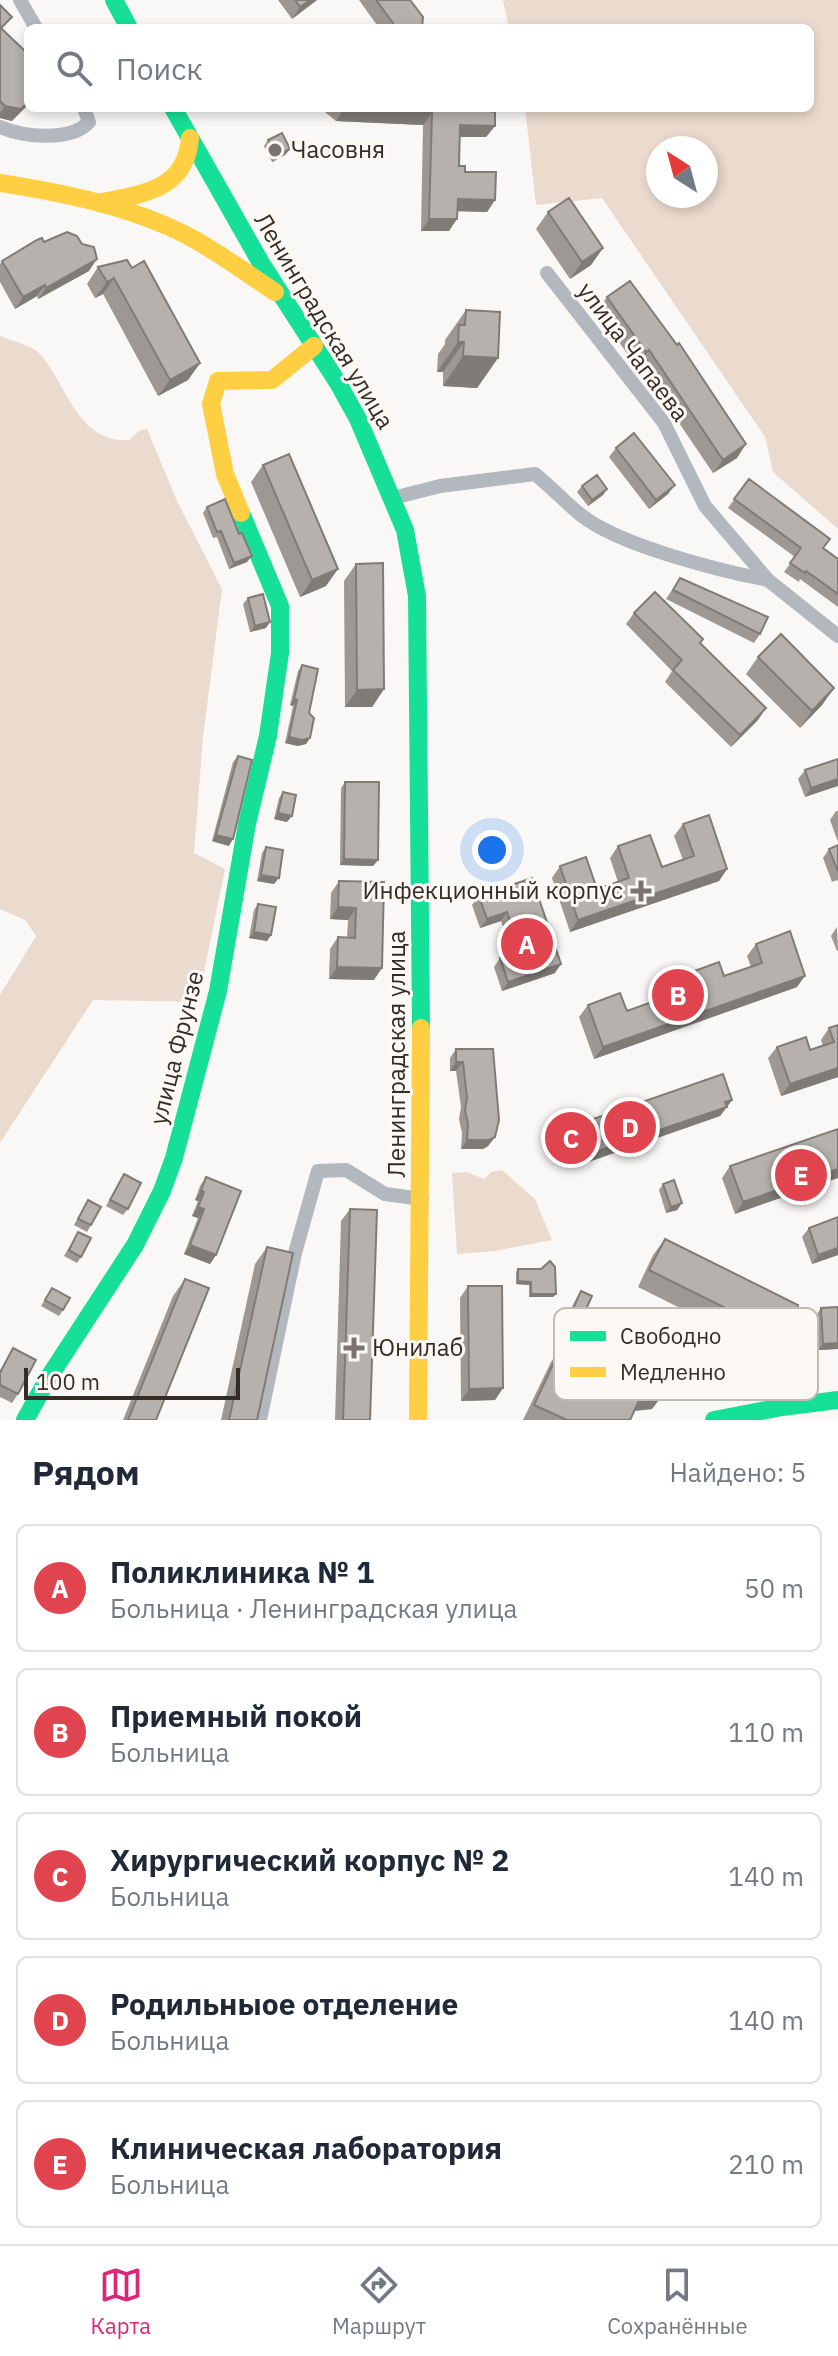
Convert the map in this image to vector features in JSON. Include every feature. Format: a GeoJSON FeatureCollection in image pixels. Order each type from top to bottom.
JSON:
{"type":"FeatureCollection","features":[{"type":"Feature","properties":{"kind":"main road"},"geometry":{"type":"LineString","coordinates":[[116,3],[127,24]]}},
{"type":"Feature","properties":{"kind":"main road","name":"Ленинградская улица"},"geometry":{"type":"LineString","coordinates":[[175,112],[280,295],[358,419],[405,530],[417,596],[422,1199],[418,1420]]}},
{"type":"Feature","properties":{"kind":"main road"},"geometry":{"type":"LineString","coordinates":[[97,203],[152,190],[176,175],[188,157],[190,138]]}},
{"type":"Feature","properties":{"kind":"main road"},"geometry":{"type":"LineString","coordinates":[[0,183],[57,192],[170,228],[280,295]]}},
{"type":"Feature","properties":{"kind":"main road","name":"Ленинградская улица"},"geometry":{"type":"LineString","coordinates":[[194,241],[209,243],[225,239],[230,230],[232,213]]}},
{"type":"Feature","properties":{"kind":"main road","name":"улица Фрунзе"},"geometry":{"type":"LineString","coordinates":[[25,1420],[49,1377],[135,1245],[157,1202],[174,1158],[218,991],[247,824],[268,736],[280,653],[280,606],[225,474],[211,404],[218,381],[272,380],[314,346]]}},
{"type":"Feature","properties":{"kind":"main road"},"geometry":{"type":"LineString","coordinates":[[714,1420],[838,1400]]}},
{"type":"Feature","properties":{"kind":"street"},"geometry":{"type":"LineString","coordinates":[[20,0],[34,24]]}},
{"type":"Feature","properties":{"kind":"street"},"geometry":{"type":"LineString","coordinates":[[0,127],[29,135],[69,133],[89,122],[85,112]]}},
{"type":"Feature","properties":{"kind":"street","name":"улица Чапаева"},"geometry":{"type":"LineString","coordinates":[[547,273],[664,423],[705,506],[768,580],[838,636]]}},
{"type":"Feature","properties":{"kind":"street"},"geometry":{"type":"LineString","coordinates":[[393,498],[440,486],[535,474],[561,494],[582,516],[633,543],[768,580]]}},
{"type":"Feature","properties":{"kind":"street"},"geometry":{"type":"LineString","coordinates":[[260,1420],[295,1253],[318,1171],[346,1170],[385,1194],[422,1199]]}},
{"type":"Feature","properties":{"kind":"shaded area"},"geometry":{"type":"Polygon","coordinates":[[[503,0],[838,0],[838,529],[773,472],[765,437],[602,198],[536,205],[525,112],[814,112],[814,24],[508,24],[503,0]]]}},
{"type":"Feature","properties":{"kind":"shaded area"},"geometry":{"type":"Polygon","coordinates":[[[0,336],[40,354],[75,409],[97,432],[111,438],[129,440],[139,431],[147,429],[177,501],[222,589],[203,737],[194,853],[225,869],[198,1002],[93,1000],[0,1143],[0,995],[36,936],[25,920],[0,909],[0,336]]]}},
{"type":"Feature","properties":{"kind":"shaded area"},"geometry":{"type":"Polygon","coordinates":[[[502,1170],[535,1199],[552,1240],[495,1251],[457,1254],[452,1173],[467,1172],[484,1179],[491,1172],[502,1170]]]}},
{"type":"Feature","properties":{"kind":"building"},"geometry":{"type":"Polygon","coordinates":[[[295,0],[310,0],[300,7],[295,0]]]}},
{"type":"Feature","properties":{"kind":"building"},"geometry":{"type":"Polygon","coordinates":[[[376,0],[410,0],[423,17],[422,24],[393,23],[376,0]]]}},
{"type":"Feature","properties":{"kind":"building"},"geometry":{"type":"Polygon","coordinates":[[[0,5],[12,17],[1,28],[24,50],[24,106],[21,109],[5,106],[0,101],[0,5]]]}},
{"type":"Feature","properties":{"kind":"building"},"geometry":{"type":"Polygon","coordinates":[[[410,112],[495,112],[495,126],[460,125],[459,166],[465,166],[465,172],[496,172],[495,200],[458,199],[457,219],[429,219],[432,113],[410,112]]]}},
{"type":"Feature","properties":{"kind":"building"},"geometry":{"type":"Polygon","coordinates":[[[282,133],[290,149],[276,155],[268,140],[282,133]]]}},
{"type":"Feature","properties":{"kind":"building"},"geometry":{"type":"Polygon","coordinates":[[[569,198],[603,248],[582,262],[548,212],[569,198]]]}},
{"type":"Feature","properties":{"kind":"building"},"geometry":{"type":"Polygon","coordinates":[[[67,232],[77,236],[82,244],[94,247],[97,259],[46,288],[45,285],[23,297],[2,261],[37,240],[42,238],[44,242],[67,232]]]}},
{"type":"Feature","properties":{"kind":"building"},"geometry":{"type":"Polygon","coordinates":[[[127,260],[132,268],[144,261],[200,363],[170,380],[114,278],[107,282],[98,267],[127,260]]]}},
{"type":"Feature","properties":{"kind":"building"},"geometry":{"type":"Polygon","coordinates":[[[630,281],[677,345],[679,343],[746,444],[723,460],[649,350],[646,352],[607,297],[630,281]]]}},
{"type":"Feature","properties":{"kind":"building"},"geometry":{"type":"Polygon","coordinates":[[[466,310],[500,312],[498,358],[463,356],[464,342],[458,342],[459,325],[465,325],[466,310]]]}},
{"type":"Feature","properties":{"kind":"building"},"geometry":{"type":"Polygon","coordinates":[[[634,433],[675,485],[656,500],[616,448],[634,433]]]}},
{"type":"Feature","properties":{"kind":"building"},"geometry":{"type":"Polygon","coordinates":[[[289,454],[338,569],[312,580],[263,465],[289,454]]]}},
{"type":"Feature","properties":{"kind":"building"},"geometry":{"type":"Polygon","coordinates":[[[597,475],[607,489],[592,500],[582,486],[597,475]]]}},
{"type":"Feature","properties":{"kind":"building"},"geometry":{"type":"Polygon","coordinates":[[[749,479],[830,539],[823,548],[838,559],[838,594],[790,563],[801,548],[734,499],[749,479]]]}},
{"type":"Feature","properties":{"kind":"building"},"geometry":{"type":"Polygon","coordinates":[[[225,499],[252,556],[234,563],[207,507],[225,499]]]}},
{"type":"Feature","properties":{"kind":"building"},"geometry":{"type":"Polygon","coordinates":[[[383,563],[384,689],[357,690],[356,564],[383,563]]]}},
{"type":"Feature","properties":{"kind":"building"},"geometry":{"type":"Polygon","coordinates":[[[680,578],[768,617],[760,634],[673,590],[680,578]]]}},
{"type":"Feature","properties":{"kind":"building"},"geometry":{"type":"Polygon","coordinates":[[[655,592],[703,639],[700,643],[766,708],[740,735],[673,670],[682,660],[634,613],[655,592]]]}},
{"type":"Feature","properties":{"kind":"building"},"geometry":{"type":"Polygon","coordinates":[[[263,594],[270,622],[255,626],[248,598],[263,594]]]}},
{"type":"Feature","properties":{"kind":"building"},"geometry":{"type":"Polygon","coordinates":[[[781,634],[834,688],[812,711],[758,657],[781,634]]]}},
{"type":"Feature","properties":{"kind":"building"},"geometry":{"type":"Polygon","coordinates":[[[302,665],[318,669],[309,713],[314,718],[310,738],[302,740],[289,737],[302,665]]]}},
{"type":"Feature","properties":{"kind":"building"},"geometry":{"type":"Polygon","coordinates":[[[238,756],[252,760],[233,839],[216,835],[238,756]]]}},
{"type":"Feature","properties":{"kind":"building"},"geometry":{"type":"Polygon","coordinates":[[[838,759],[838,779],[811,788],[805,770],[838,759]]]}},
{"type":"Feature","properties":{"kind":"building"},"geometry":{"type":"Polygon","coordinates":[[[345,782],[379,782],[378,860],[344,859],[345,782]]]}},
{"type":"Feature","properties":{"kind":"building"},"geometry":{"type":"Polygon","coordinates":[[[283,792],[296,795],[292,816],[278,813],[283,792]]]}},
{"type":"Feature","properties":{"kind":"building"},"geometry":{"type":"Polygon","coordinates":[[[709,815],[727,869],[578,920],[560,866],[586,857],[597,889],[629,878],[618,846],[650,835],[662,867],[694,856],[683,824],[709,815]]]}},
{"type":"Feature","properties":{"kind":"building"},"geometry":{"type":"Polygon","coordinates":[[[838,845],[838,872],[829,849],[838,845]]]}},
{"type":"Feature","properties":{"kind":"building"},"geometry":{"type":"Polygon","coordinates":[[[266,847],[283,850],[279,878],[261,875],[266,847]]]}},
{"type":"Feature","properties":{"kind":"building"},"geometry":{"type":"Polygon","coordinates":[[[532,878],[561,964],[508,982],[500,958],[521,951],[507,912],[487,919],[479,896],[532,878]]]}},
{"type":"Feature","properties":{"kind":"building"},"geometry":{"type":"Polygon","coordinates":[[[339,881],[384,882],[382,968],[337,967],[338,937],[355,938],[356,908],[338,907],[339,881]]]}},
{"type":"Feature","properties":{"kind":"building"},"geometry":{"type":"Polygon","coordinates":[[[258,904],[276,907],[271,935],[254,932],[258,904]]]}},
{"type":"Feature","properties":{"kind":"building"},"geometry":{"type":"Polygon","coordinates":[[[790,931],[805,976],[603,1047],[588,1005],[620,993],[627,1011],[666,997],[661,983],[719,962],[724,976],[762,963],[756,944],[790,931]]]}},
{"type":"Feature","properties":{"kind":"building"},"geometry":{"type":"Polygon","coordinates":[[[838,1025],[838,1068],[790,1084],[777,1047],[806,1037],[810,1050],[834,1042],[829,1028],[838,1025]]]}},
{"type":"Feature","properties":{"kind":"building"},"geometry":{"type":"Polygon","coordinates":[[[456,1049],[493,1049],[499,1120],[495,1137],[489,1140],[467,1140],[463,1062],[456,1062],[456,1049]]]}},
{"type":"Feature","properties":{"kind":"building"},"geometry":{"type":"Polygon","coordinates":[[[723,1074],[732,1100],[725,1102],[727,1107],[577,1158],[567,1128],[723,1074]]]}},
{"type":"Feature","properties":{"kind":"building"},"geometry":{"type":"Polygon","coordinates":[[[838,1129],[838,1169],[743,1202],[730,1166],[838,1129]]]}},
{"type":"Feature","properties":{"kind":"building"},"geometry":{"type":"Polygon","coordinates":[[[124,1174],[141,1183],[128,1209],[110,1200],[124,1174]]]}},
{"type":"Feature","properties":{"kind":"building"},"geometry":{"type":"Polygon","coordinates":[[[206,1177],[241,1191],[216,1255],[190,1245],[204,1209],[198,1207],[206,1177]]]}},
{"type":"Feature","properties":{"kind":"building"},"geometry":{"type":"Polygon","coordinates":[[[674,1180],[682,1203],[671,1207],[663,1184],[674,1180]]]}},
{"type":"Feature","properties":{"kind":"building"},"geometry":{"type":"Polygon","coordinates":[[[88,1200],[101,1207],[91,1225],[78,1219],[88,1200]]]}},
{"type":"Feature","properties":{"kind":"building"},"geometry":{"type":"Polygon","coordinates":[[[350,1209],[377,1210],[370,1420],[343,1420],[350,1209]]]}},
{"type":"Feature","properties":{"kind":"building"},"geometry":{"type":"Polygon","coordinates":[[[838,1217],[838,1248],[818,1255],[809,1228],[838,1217]]]}},
{"type":"Feature","properties":{"kind":"building"},"geometry":{"type":"Polygon","coordinates":[[[78,1232],[91,1238],[81,1257],[69,1250],[78,1232]]]}},
{"type":"Feature","properties":{"kind":"building"},"geometry":{"type":"Polygon","coordinates":[[[665,1239],[798,1305],[798,1308],[726,1308],[649,1270],[665,1239]]]}},
{"type":"Feature","properties":{"kind":"building"},"geometry":{"type":"Polygon","coordinates":[[[267,1247],[293,1253],[257,1420],[229,1420],[267,1247]]]}},
{"type":"Feature","properties":{"kind":"building"},"geometry":{"type":"Polygon","coordinates":[[[550,1261],[555,1267],[556,1294],[531,1294],[531,1282],[518,1281],[518,1269],[541,1269],[550,1261]]]}},
{"type":"Feature","properties":{"kind":"building"},"geometry":{"type":"Polygon","coordinates":[[[185,1279],[209,1288],[156,1420],[128,1420],[185,1279]]]}},
{"type":"Feature","properties":{"kind":"building"},"geometry":{"type":"Polygon","coordinates":[[[468,1286],[502,1286],[503,1388],[469,1389],[468,1286]]]}},
{"type":"Feature","properties":{"kind":"building"},"geometry":{"type":"Polygon","coordinates":[[[52,1288],[70,1298],[63,1310],[45,1300],[52,1288]]]}},
{"type":"Feature","properties":{"kind":"building"},"geometry":{"type":"Polygon","coordinates":[[[581,1291],[592,1296],[587,1308],[573,1308],[581,1291]]]}},
{"type":"Feature","properties":{"kind":"building"},"geometry":{"type":"Polygon","coordinates":[[[838,1307],[838,1343],[823,1344],[821,1308],[838,1307]]]}},
{"type":"Feature","properties":{"kind":"building"},"geometry":{"type":"Polygon","coordinates":[[[13,1348],[36,1360],[18,1394],[0,1385],[0,1373],[13,1348]]]}},
{"type":"Feature","properties":{"kind":"building"},"geometry":{"type":"Polygon","coordinates":[[[554,1362],[554,1400],[639,1400],[630,1420],[567,1420],[534,1405],[554,1362]]]}},
{"type":"Feature","properties":{"kind":"traffic: fast"},"geometry":{"type":"LineString","coordinates":[[114,0],[127,24]]}},
{"type":"Feature","properties":{"kind":"traffic: fast"},"geometry":{"type":"LineString","coordinates":[[175,112],[261,263],[358,419],[405,530],[417,596],[421,1028]]}},
{"type":"Feature","properties":{"kind":"traffic: fast"},"geometry":{"type":"LineString","coordinates":[[25,1420],[49,1377],[135,1245],[162,1191],[174,1158],[218,991],[247,824],[268,736],[280,653],[280,606],[241,513]]}},
{"type":"Feature","properties":{"kind":"traffic: fast"},"geometry":{"type":"LineString","coordinates":[[714,1420],[838,1400]]}},
{"type":"Feature","properties":{"kind":"traffic: slow"},"geometry":{"type":"LineString","coordinates":[[98,203],[159,187],[180,169],[187,156],[190,138]]}},
{"type":"Feature","properties":{"kind":"traffic: slow"},"geometry":{"type":"LineString","coordinates":[[0,183],[48,191],[142,216],[209,248],[275,292]]}},
{"type":"Feature","properties":{"kind":"traffic: slow"},"geometry":{"type":"LineString","coordinates":[[241,513],[225,474],[211,404],[218,381],[272,380],[314,346]]}},
{"type":"Feature","properties":{"kind":"traffic: slow"},"geometry":{"type":"LineString","coordinates":[[418,1420],[421,1028]]}},
{"type":"Feature","properties":{"kind":"place","name":"Часовня"},"geometry":{"type":"Point","coordinates":[275,150]}},
{"type":"Feature","properties":{"kind":"place","name":"Инфекционный корпус"},"geometry":{"type":"Point","coordinates":[641,891]}},
{"type":"Feature","properties":{"kind":"place","name":"Поликлиника № 1"},"geometry":{"type":"Point","coordinates":[527,944]}},
{"type":"Feature","properties":{"kind":"place","name":"Приемный покой"},"geometry":{"type":"Point","coordinates":[678,995]}},
{"type":"Feature","properties":{"kind":"place","name":"Родильныое отделение"},"geometry":{"type":"Point","coordinates":[630,1127]}},
{"type":"Feature","properties":{"kind":"place","name":"Хирургический корпус № 2"},"geometry":{"type":"Point","coordinates":[571,1138]}},
{"type":"Feature","properties":{"kind":"place","name":"Клиническая лаборатория"},"geometry":{"type":"Point","coordinates":[801,1175]}},
{"type":"Feature","properties":{"kind":"place","name":"Юнилаб"},"geometry":{"type":"Point","coordinates":[354,1348]}}]}
